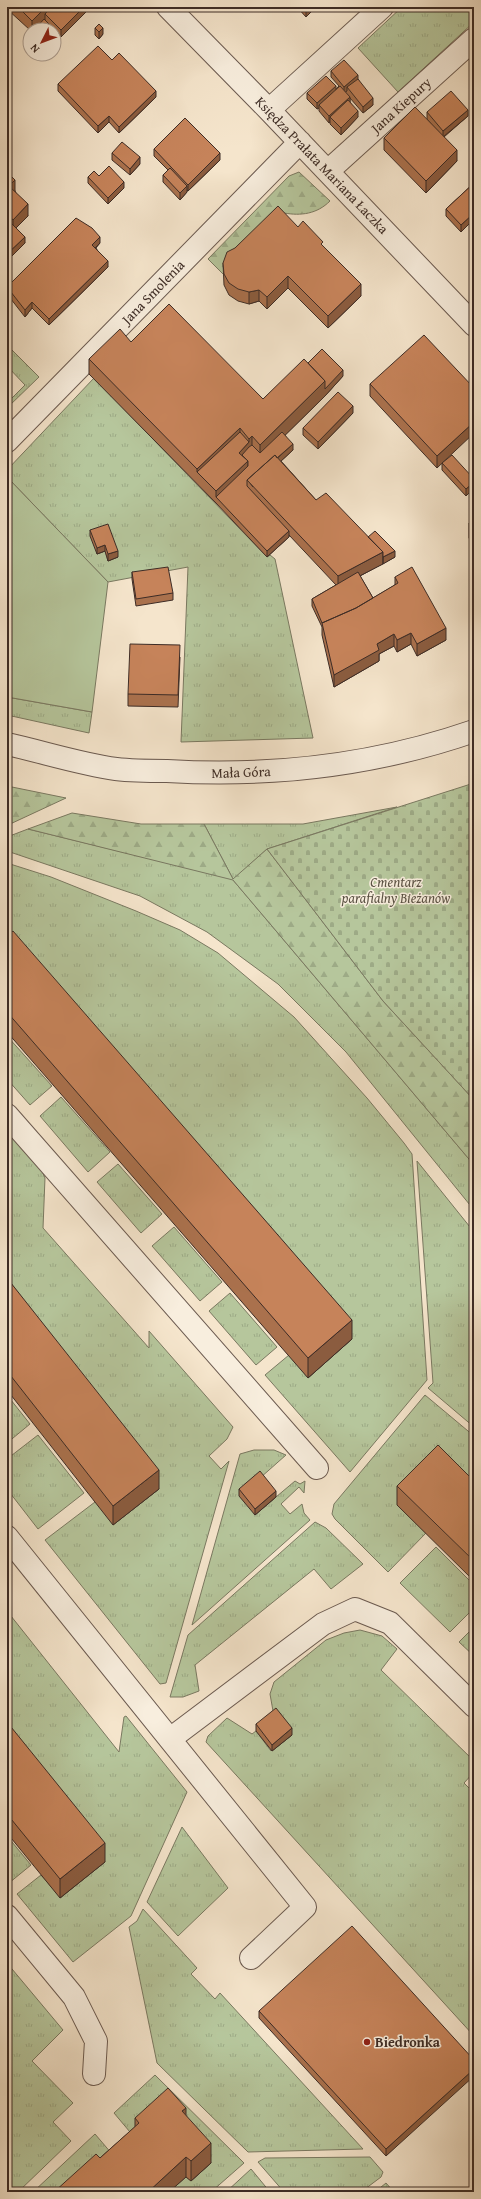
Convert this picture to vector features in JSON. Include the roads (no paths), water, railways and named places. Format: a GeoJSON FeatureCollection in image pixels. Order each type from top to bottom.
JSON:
{"type":"FeatureCollection","features":[{"type":"Feature","properties":{"kind":"street","name":"Księdza Prałata Mariana Łaczka"},"geometry":{"type":"LineString","coordinates":[[168,7],[328,171],[474,325]]}},
{"type":"Feature","properties":{"kind":"street"},"geometry":{"type":"LineString","coordinates":[[269,110],[382,7]]}},
{"type":"Feature","properties":{"kind":"street","name":"Jana Kiepury"},"geometry":{"type":"LineString","coordinates":[[328,171],[474,39]]}},
{"type":"Feature","properties":{"kind":"street","name":"Jana Smolenia"},"geometry":{"type":"LineString","coordinates":[[7,441],[300,142]]}},
{"type":"Feature","properties":{"kind":"street","name":"Mała Góra"},"geometry":{"type":"LineString","coordinates":[[7,744],[116,769],[201,773],[290,770],[327,765],[395,753],[474,731]]}},
{"type":"Feature","properties":{"kind":"street"},"geometry":{"type":"LineString","coordinates":[[7,1115],[317,1468]]}},
{"type":"Feature","properties":{"kind":"street"},"geometry":{"type":"LineString","coordinates":[[7,1537],[305,1908],[251,1958]]}},
{"type":"Feature","properties":{"kind":"street"},"geometry":{"type":"LineString","coordinates":[[170,1739],[323,1624],[355,1609],[390,1623],[474,1706]]}},
{"type":"Feature","properties":{"kind":"street"},"geometry":{"type":"LineString","coordinates":[[7,1916],[74,1997],[96,2042],[94,2074]]}},
{"type":"Feature","properties":{"kind":"place","name":"Biedronka"},"geometry":{"type":"Point","coordinates":[367,2042]}},
{"type":"Feature","properties":{"kind":"park label","name":"Cmentarz parafialny Bieżanów"},"geometry":{"type":"Point","coordinates":[396,890]}}]}
